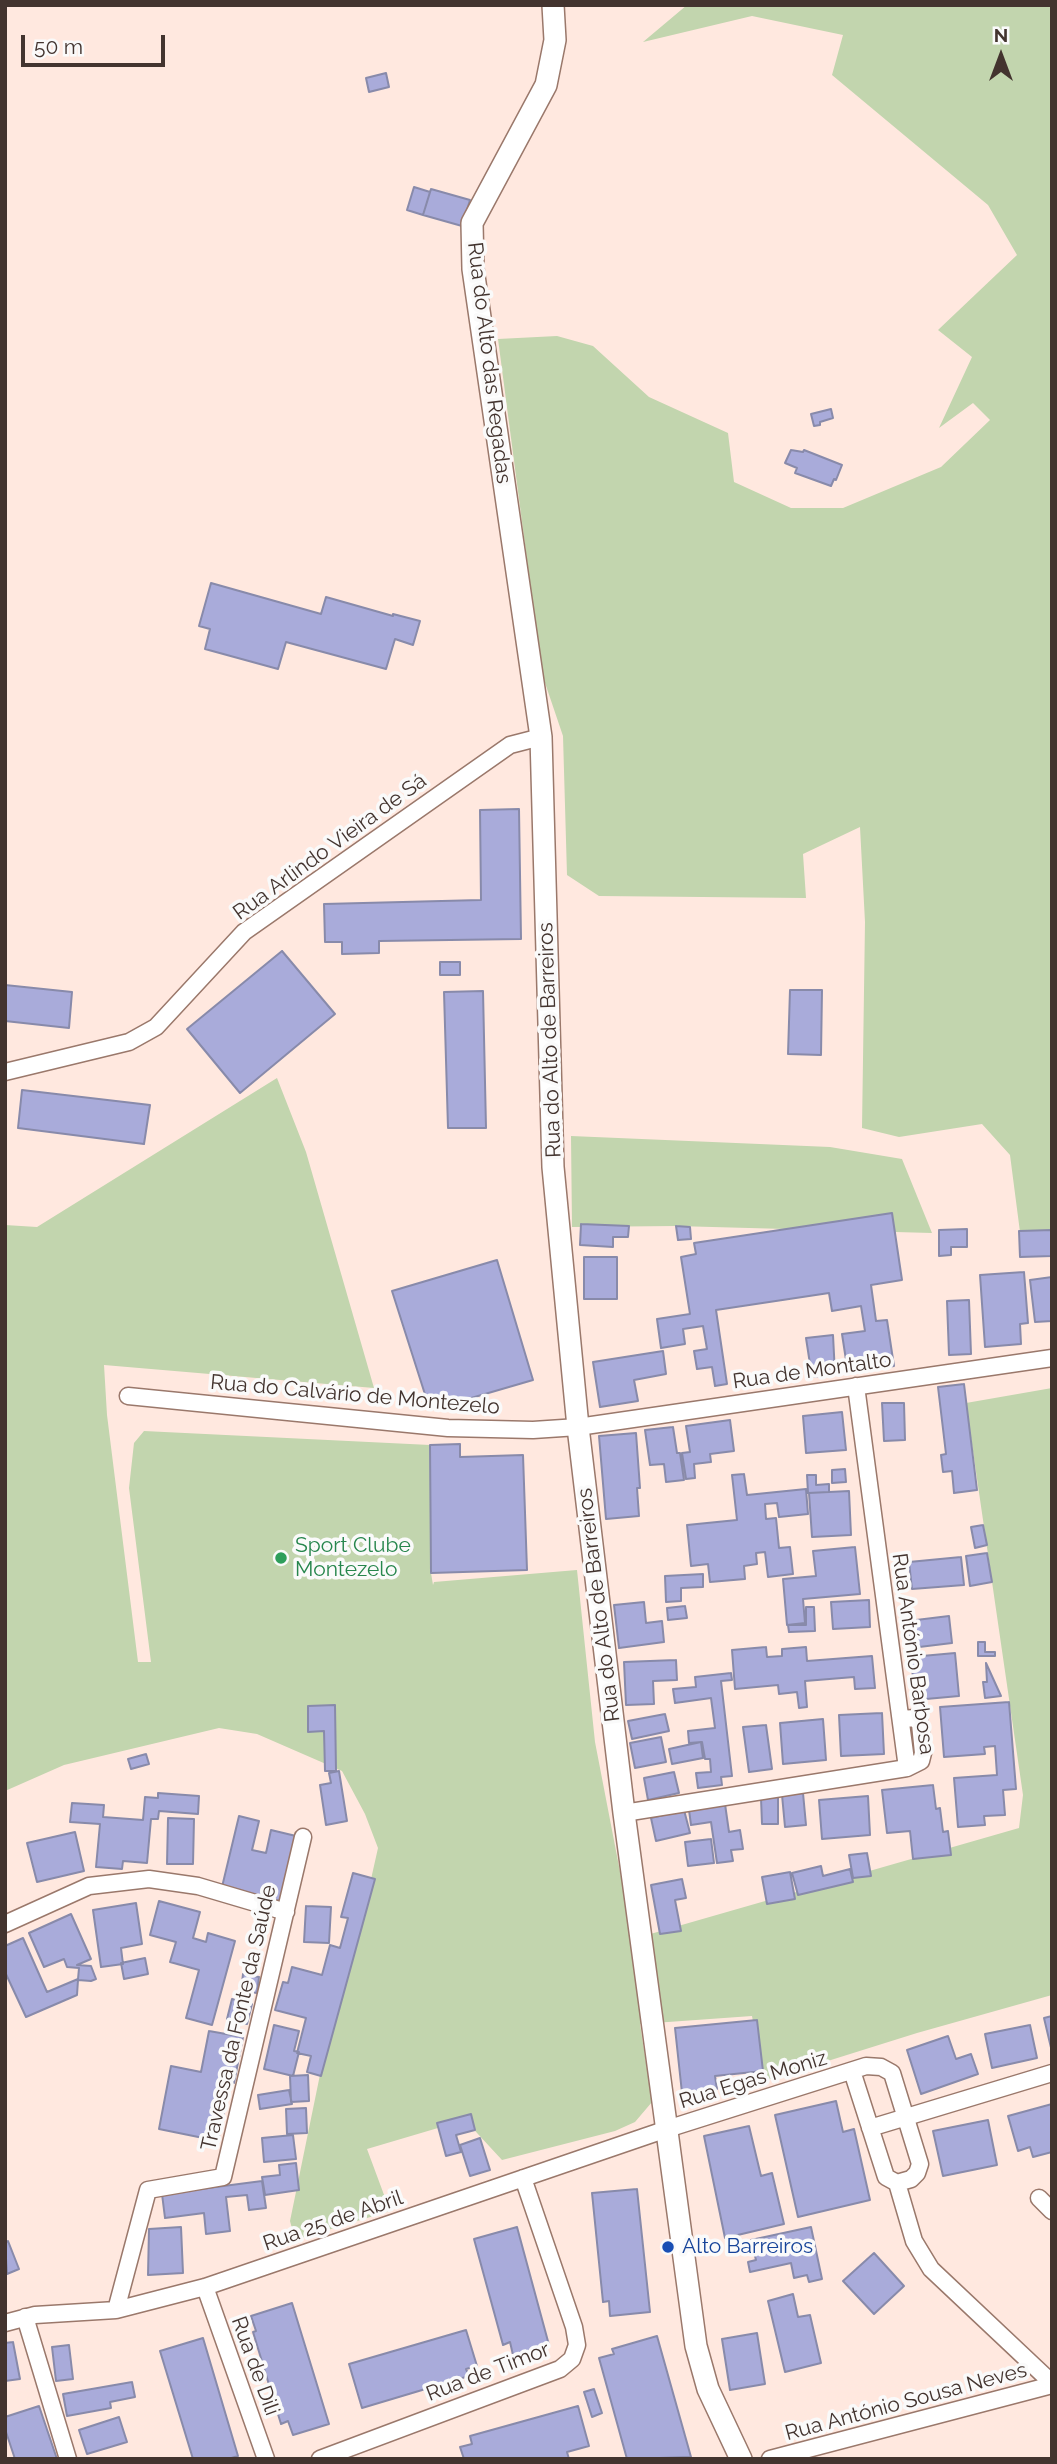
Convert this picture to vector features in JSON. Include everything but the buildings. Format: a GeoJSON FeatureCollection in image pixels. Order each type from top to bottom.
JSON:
{"type":"FeatureCollection","features":[{"type":"Feature","properties":{"kind":"street","name":"Rua do Alto das Regadas"},"geometry":{"type":"LineString","coordinates":[[541,737],[473,269],[472,223],[546,85],[555,40],[553,5]]}},
{"type":"Feature","properties":{"kind":"street","name":"Rua Arlindo Vieira de Sá"},"geometry":{"type":"LineString","coordinates":[[5,1072],[129,1042],[156,1027],[244,932],[510,744],[541,737]]}},
{"type":"Feature","properties":{"kind":"street","name":"Rua do Alto de Barreiros"},"geometry":{"type":"LineString","coordinates":[[541,737],[553,1167],[578,1427],[624,1813],[696,2346],[708,2389],[741,2459]]}},
{"type":"Feature","properties":{"kind":"street","name":"Rua de Montalto"},"geometry":{"type":"LineString","coordinates":[[578,1427],[1052,1358]]}},
{"type":"Feature","properties":{"kind":"street","name":"Rua António Barbosa"},"geometry":{"type":"LineString","coordinates":[[624,1813],[907,1768],[856,1386]]}},
{"type":"Feature","properties":{"kind":"street","name":"Rua do Calvário de Montezelo"},"geometry":{"type":"LineString","coordinates":[[128,1396],[448,1429],[533,1430],[578,1427]]}},
{"type":"Feature","properties":{"kind":"street","name":"Travessa da Fonte da Saúde"},"geometry":{"type":"LineString","coordinates":[[116,2310],[148,2190],[223,2177],[303,1837]]}},
{"type":"Feature","properties":{"kind":"street"},"geometry":{"type":"LineString","coordinates":[[5,1924],[89,1886],[149,1879],[198,1886],[286,1912]]}},
{"type":"Feature","properties":{"kind":"street","name":"Rua Egas Moniz"},"geometry":{"type":"LineString","coordinates":[[667,2129],[866,2066],[881,2067],[892,2073],[920,2164],[911,2179],[898,2183],[886,2177],[852,2071]]}},
{"type":"Feature","properties":{"kind":"street"},"geometry":{"type":"LineString","coordinates":[[870,2128],[1052,2073]]}},
{"type":"Feature","properties":{"kind":"street","name":"Rua 25 de Abril"},"geometry":{"type":"LineString","coordinates":[[5,2323],[35,2315],[116,2310],[205,2287],[667,2129]]}},
{"type":"Feature","properties":{"kind":"street","name":"Rua de Timor"},"geometry":{"type":"LineString","coordinates":[[320,2459],[560,2369],[572,2359],[577,2345],[574,2327],[523,2178]]}},
{"type":"Feature","properties":{"kind":"street"},"geometry":{"type":"LineString","coordinates":[[898,2183],[914,2241],[931,2269],[1052,2384]]}},
{"type":"Feature","properties":{"kind":"street"},"geometry":{"type":"LineString","coordinates":[[1039,2198],[1052,2211]]}},
{"type":"Feature","properties":{"kind":"street","name":"Rua de Dili"},"geometry":{"type":"LineString","coordinates":[[205,2287],[266,2459]]}},
{"type":"Feature","properties":{"kind":"street"},"geometry":{"type":"LineString","coordinates":[[25,2317],[68,2459]]}},
{"type":"Feature","properties":{"kind":"street","name":"Rua António Sousa Neves"},"geometry":{"type":"LineString","coordinates":[[770,2459],[1052,2384]]}},
{"type":"Feature","properties":{"kind":"green space"},"geometry":{"type":"Polygon","coordinates":[[[687,5],[1052,5],[1052,1231],[1020,1232],[1010,1155],[982,1124],[899,1137],[862,1128],[865,922],[860,827],[803,854],[806,898],[599,896],[567,875],[563,736],[542,674],[498,339],[557,336],[593,346],[649,397],[728,433],[734,482],[791,508],[843,508],[941,467],[990,420],[973,403],[939,428],[972,357],[938,330],[1017,255],[988,205],[832,75],[843,35],[752,16],[643,42],[687,5]]]}},
{"type":"Feature","properties":{"kind":"green space"},"geometry":{"type":"Polygon","coordinates":[[[277,1078],[306,1152],[374,1388],[104,1365],[107,1415],[138,1662],[151,1662],[129,1488],[134,1443],[144,1431],[430,1445],[433,1585],[434,1582],[577,1570],[595,1742],[633,1939],[1019,1828],[1023,1795],[966,1403],[1052,1388],[1052,1995],[917,2033],[764,2081],[752,2016],[640,2024],[652,2102],[635,2122],[615,2131],[502,2160],[465,2120],[367,2149],[390,2211],[295,2240],[290,2221],[331,2021],[367,1897],[378,1848],[365,1814],[342,1771],[257,1734],[219,1728],[64,1765],[5,1791],[5,1225],[37,1227],[277,1078]]]}},
{"type":"Feature","properties":{"kind":"green space"},"geometry":{"type":"Polygon","coordinates":[[[571,1136],[830,1147],[902,1159],[932,1233],[676,1226],[572,1227],[571,1136]]]}},
{"type":"Feature","properties":{"kind":"place","name":"Sport Clube Montezelo"},"geometry":{"type":"Point","coordinates":[281,1558]}},
{"type":"Feature","properties":{"kind":"place","name":"Alto Barreiros"},"geometry":{"type":"Point","coordinates":[668,2247]}}]}
